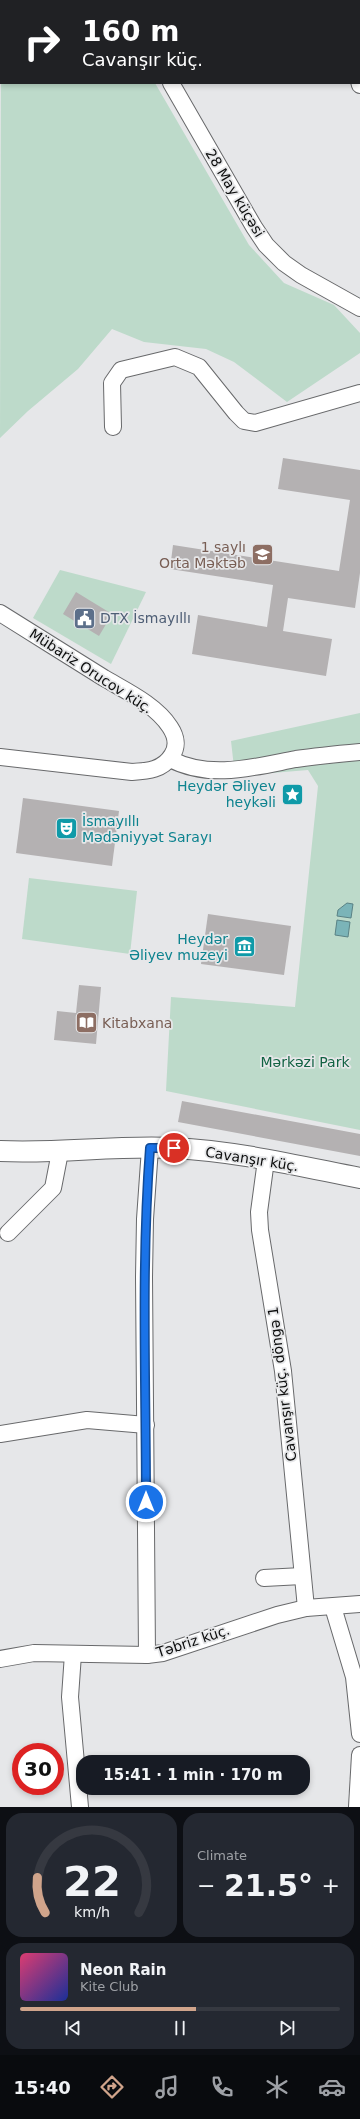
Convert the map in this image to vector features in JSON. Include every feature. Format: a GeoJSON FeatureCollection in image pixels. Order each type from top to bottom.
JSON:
{"type":"FeatureCollection","features":[{"type":"Feature","properties":{"kind":"main road","name":"Cavanşır küç."},"geometry":{"type":"LineString","coordinates":[[0,1152],[60,1152],[150,1148],[204,1150],[360,1178]]}},
{"type":"Feature","properties":{"kind":"street","name":"28 May küçəsi"},"geometry":{"type":"LineString","coordinates":[[172,84],[254,227],[266,245],[284,263],[360,308]]}},
{"type":"Feature","properties":{"kind":"street"},"geometry":{"type":"LineString","coordinates":[[113,427],[112,383],[121,370],[175,357],[199,367],[236,414],[244,421],[255,423],[360,393]]}},
{"type":"Feature","properties":{"kind":"street","name":"Mübariz Orucov küç."},"geometry":{"type":"LineString","coordinates":[[0,613],[124,690],[159,715],[176,737],[176,749],[170,759]]}},
{"type":"Feature","properties":{"kind":"street"},"geometry":{"type":"LineString","coordinates":[[0,757],[132,772],[150,771],[162,766],[170,759],[185,766],[212,771],[238,769],[321,755],[360,752]]}},
{"type":"Feature","properties":{"kind":"street"},"geometry":{"type":"LineString","coordinates":[[147,1655],[144,1263],[145,1219],[150,1148]]}},
{"type":"Feature","properties":{"kind":"street"},"geometry":{"type":"LineString","coordinates":[[8,1233],[53,1188],[60,1152]]}},
{"type":"Feature","properties":{"kind":"street","name":"Cavanşır küç. döngə 1"},"geometry":{"type":"LineString","coordinates":[[266,1160],[259,1212],[260,1230],[283,1371],[306,1608]]}},
{"type":"Feature","properties":{"kind":"street"},"geometry":{"type":"LineString","coordinates":[[0,1434],[87,1420],[146,1425]]}},
{"type":"Feature","properties":{"kind":"street"},"geometry":{"type":"LineString","coordinates":[[264,1578],[302,1576]]}},
{"type":"Feature","properties":{"kind":"street","name":"Təbriz küç."},"geometry":{"type":"LineString","coordinates":[[0,1660],[34,1653],[147,1655],[163,1653],[277,1615],[306,1608],[333,1608],[360,1604]]}},
{"type":"Feature","properties":{"kind":"street"},"geometry":{"type":"LineString","coordinates":[[333,1608],[354,1677],[360,1734]]}},
{"type":"Feature","properties":{"kind":"street"},"geometry":{"type":"LineString","coordinates":[[73,1654],[70,1697],[80,1807]]}},
{"type":"Feature","properties":{"kind":"street"},"geometry":{"type":"LineString","coordinates":[[357,1807],[360,1755]]}},
{"type":"Feature","properties":{"kind":"green space"},"geometry":{"type":"Polygon","coordinates":[[[1,84],[156,84],[249,245],[284,283],[334,305],[360,333],[360,353],[287,402],[234,362],[206,349],[144,342],[112,329],[78,369],[28,411],[0,438],[1,84]]]}},
{"type":"Feature","properties":{"kind":"green space"},"geometry":{"type":"Polygon","coordinates":[[[60,570],[146,592],[111,664],[33,618],[60,570]]]}},
{"type":"Feature","properties":{"kind":"green space","name":"Mərkəzi Park"},"geometry":{"type":"Polygon","coordinates":[[[360,713],[360,1130],[166,1091],[171,997],[295,1007],[318,786],[308,770],[235,776],[231,741],[360,713]]]}},
{"type":"Feature","properties":{"kind":"green space"},"geometry":{"type":"Polygon","coordinates":[[[29,878],[137,891],[130,954],[22,939],[29,878]]]}},
{"type":"Feature","properties":{"kind":"water"},"geometry":{"type":"Polygon","coordinates":[[[347,903],[353,904],[351,918],[337,916],[338,910],[347,903]]]}},
{"type":"Feature","properties":{"kind":"water"},"geometry":{"type":"Polygon","coordinates":[[[337,920],[350,922],[348,937],[335,935],[337,920]]]}},
{"type":"Feature","properties":{"kind":"building"},"geometry":{"type":"Polygon","coordinates":[[[283,458],[360,470],[360,573],[355,608],[288,598],[283,631],[332,639],[326,676],[192,654],[198,615],[267,627],[273,585],[170,569],[173,545],[339,571],[350,500],[278,489],[283,458]]]}},
{"type":"Feature","properties":{"kind":"building"},"geometry":{"type":"Polygon","coordinates":[[[76,592],[112,614],[99,636],[63,614],[76,592]]]}},
{"type":"Feature","properties":{"kind":"building"},"geometry":{"type":"Polygon","coordinates":[[[23,798],[119,811],[112,866],[16,853],[23,798]]]}},
{"type":"Feature","properties":{"kind":"building"},"geometry":{"type":"Polygon","coordinates":[[[208,914],[291,926],[284,975],[201,964],[208,914]]]}},
{"type":"Feature","properties":{"kind":"building"},"geometry":{"type":"Polygon","coordinates":[[[79,985],[101,987],[96,1044],[54,1040],[57,1011],[76,1013],[79,985]]]}},
{"type":"Feature","properties":{"kind":"building"},"geometry":{"type":"Polygon","coordinates":[[[182,1101],[360,1134],[360,1156],[178,1122],[182,1101]]]}},
{"type":"Feature","properties":{"kind":"place","name":"1 saylı Orta Məktəb"},"geometry":{"type":"Point","coordinates":[262,555]}},
{"type":"Feature","properties":{"kind":"place","name":"DTX İsmayıllı"},"geometry":{"type":"Point","coordinates":[85,618]}},
{"type":"Feature","properties":{"kind":"place","name":"Heydər Əliyev heykəli"},"geometry":{"type":"Point","coordinates":[292,794]}},
{"type":"Feature","properties":{"kind":"place","name":"İsmayıllı Mədəniyyət Sarayı"},"geometry":{"type":"Point","coordinates":[67,829]}},
{"type":"Feature","properties":{"kind":"place","name":"Heydər Əliyev muzeyi"},"geometry":{"type":"Point","coordinates":[244,947]}},
{"type":"Feature","properties":{"kind":"place","name":"Kitabxana"},"geometry":{"type":"Point","coordinates":[86,1023]}},
{"type":"Feature","properties":{"kind":"route"},"geometry":{"type":"LineString","coordinates":[[146,1502],[144,1277],[145,1219],[150,1148],[174,1148]]}}]}
